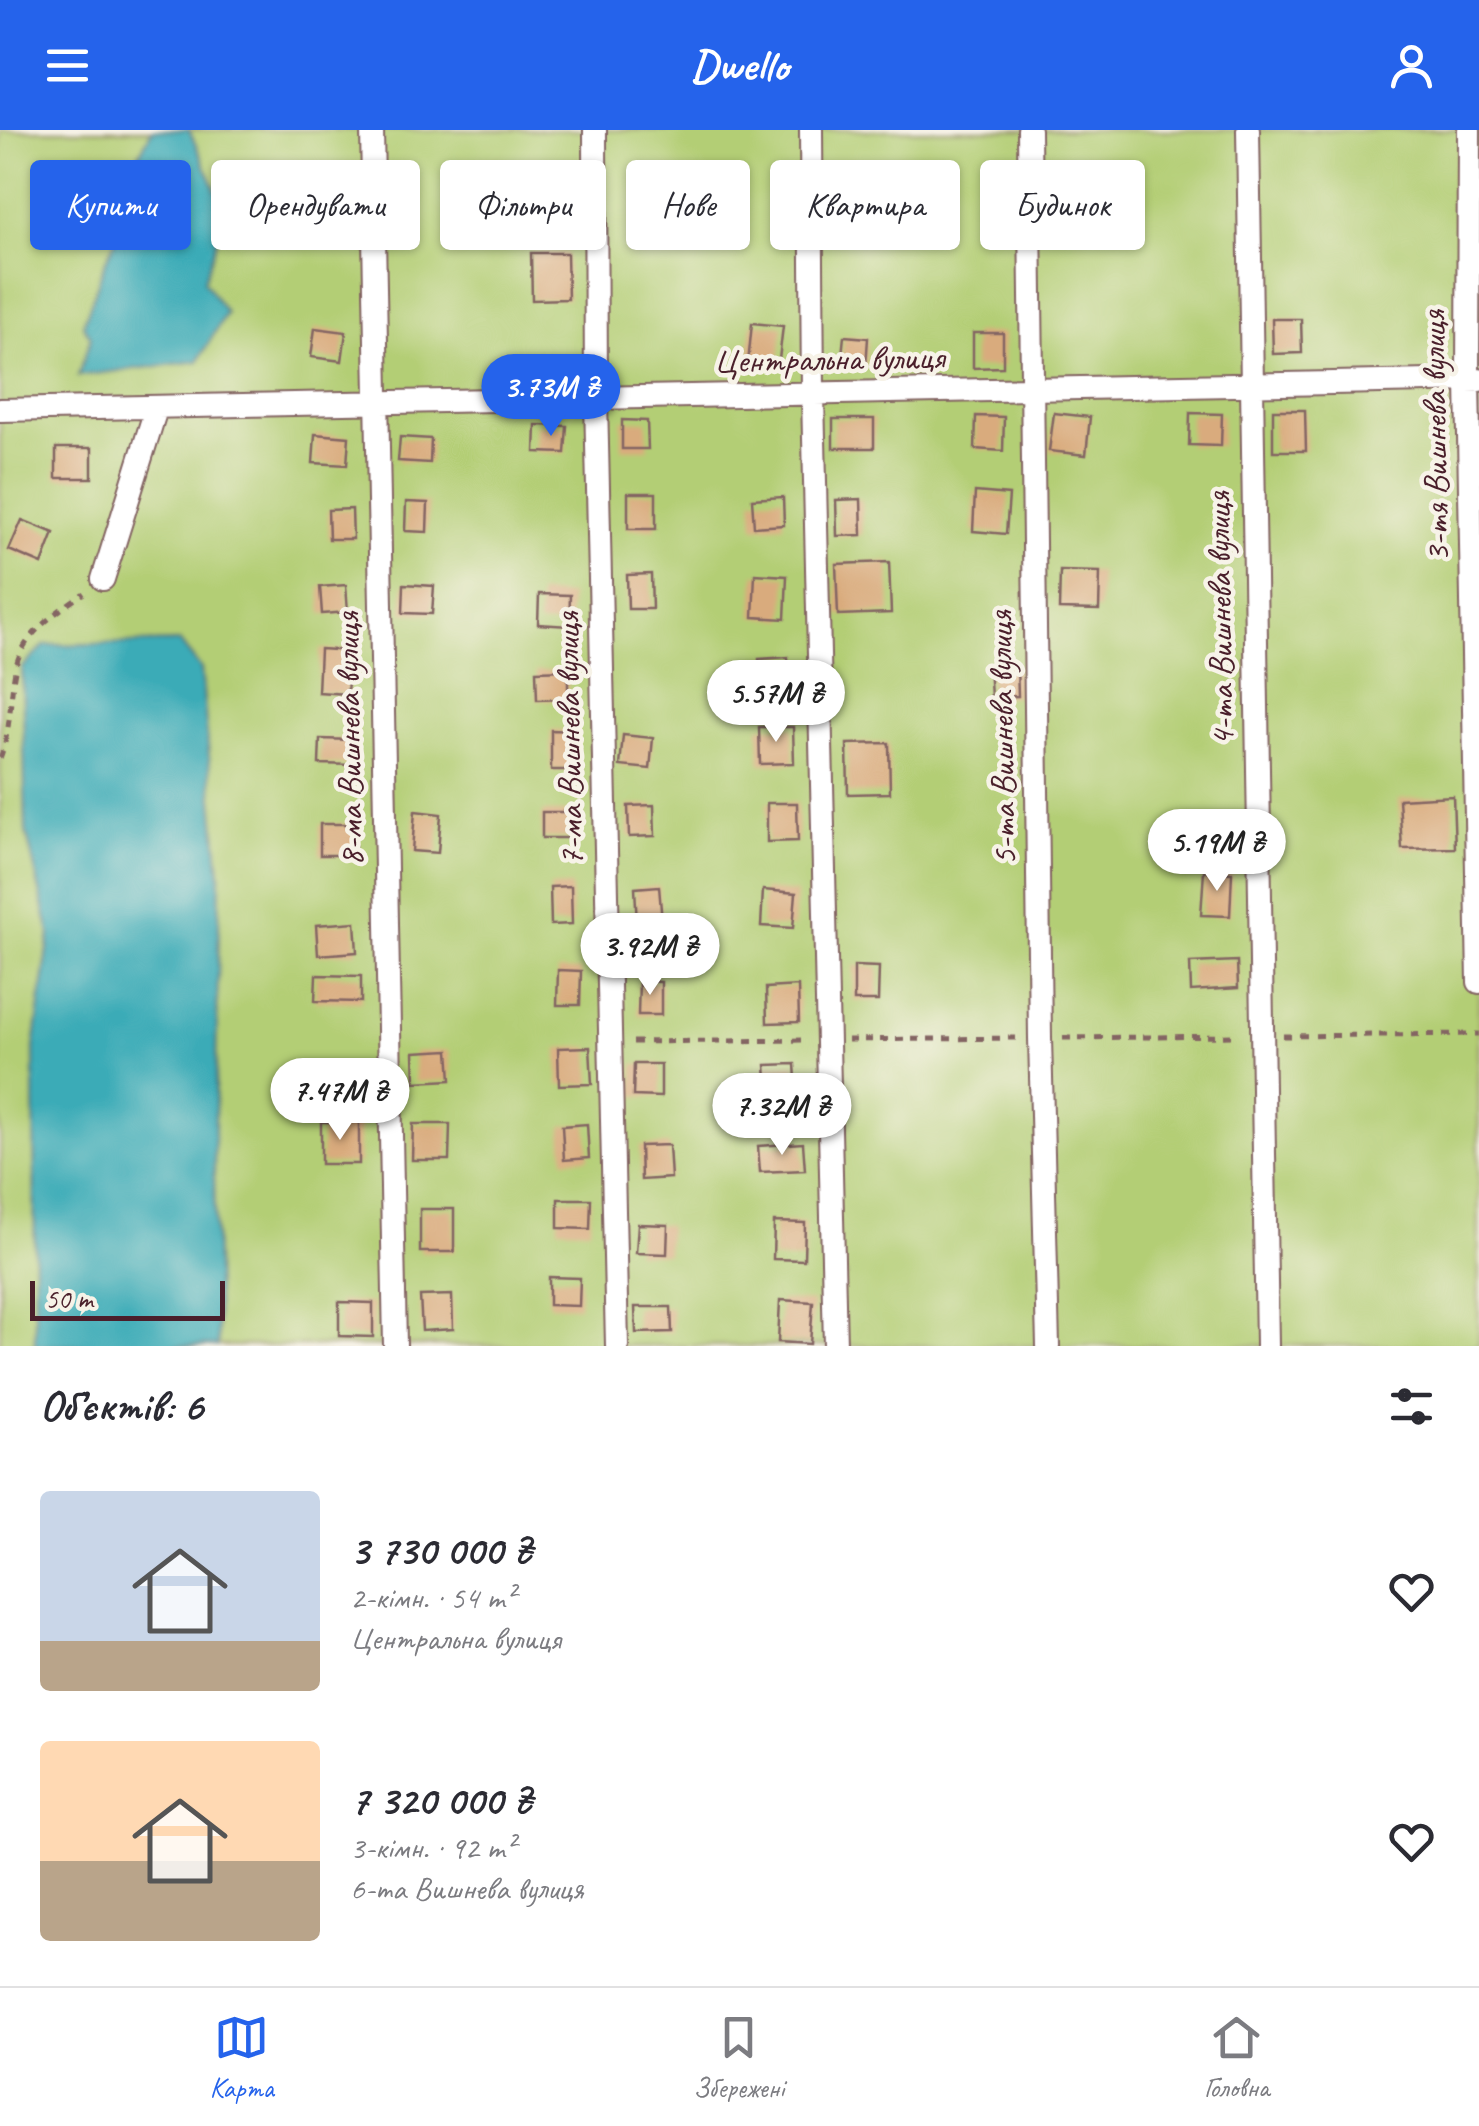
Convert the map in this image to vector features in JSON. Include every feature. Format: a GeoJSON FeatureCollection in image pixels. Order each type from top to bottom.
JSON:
{"type":"FeatureCollection","features":[{"type":"Feature","properties":{"kind":"street","name":"8-ма Вишнева вулиця"},"geometry":{"type":"LineString","coordinates":[[372,130],[395,1346]]}},
{"type":"Feature","properties":{"kind":"street","name":"7-ма Вишнева вулиця"},"geometry":{"type":"LineString","coordinates":[[594,130],[596,399],[617,1346]]}},
{"type":"Feature","properties":{"kind":"street"},"geometry":{"type":"LineString","coordinates":[[811,130],[813,395],[835,1346]]}},
{"type":"Feature","properties":{"kind":"street","name":"5-та Вишнева вулиця"},"geometry":{"type":"LineString","coordinates":[[1029,130],[1040,1038],[1048,1346]]}},
{"type":"Feature","properties":{"kind":"street","name":"4-та Вишнева вулиця"},"geometry":{"type":"LineString","coordinates":[[1248,130],[1267,1346]]}},
{"type":"Feature","properties":{"kind":"street","name":"3-тя Вишнева вулиця"},"geometry":{"type":"LineString","coordinates":[[1469,130],[1479,982]]}},
{"type":"Feature","properties":{"kind":"street","name":"Центральна вулиця"},"geometry":{"type":"LineString","coordinates":[[0,410],[1474,381]]}},
{"type":"Feature","properties":{"kind":"street"},"geometry":{"type":"LineString","coordinates":[[103,579],[156,409]]}},
{"type":"Feature","properties":{"kind":"path"},"geometry":{"type":"LineString","coordinates":[[0,758],[8,740],[16,661],[45,619],[103,579]]}},
{"type":"Feature","properties":{"kind":"green space"},"geometry":{"type":"Polygon","coordinates":[[[0,130],[1479,130],[1479,1346],[0,1346],[0,130]]]}},
{"type":"Feature","properties":{"kind":"water"},"geometry":{"type":"Polygon","coordinates":[[[152,130],[189,130],[211,179],[214,250],[204,281],[226,313],[198,361],[78,376],[91,337],[83,325],[111,250],[191,250],[191,160],[136,160],[152,130]]]}},
{"type":"Feature","properties":{"kind":"water"},"geometry":{"type":"Polygon","coordinates":[[[180,642],[201,669],[220,875],[214,1172],[218,1346],[35,1346],[34,1047],[50,934],[26,831],[22,668],[45,645],[180,642]]]}},
{"type":"Feature","properties":{"kind":"building"},"geometry":{"type":"Polygon","coordinates":[[[531,253],[567,253],[568,299],[532,300],[531,253]]]}},
{"type":"Feature","properties":{"kind":"building"},"geometry":{"type":"Polygon","coordinates":[[[1272,319],[1301,319],[1302,353],[1273,354],[1272,319]]]}},
{"type":"Feature","properties":{"kind":"building"},"geometry":{"type":"Polygon","coordinates":[[[752,323],[783,326],[778,368],[748,364],[752,323]]]}},
{"type":"Feature","properties":{"kind":"building"},"geometry":{"type":"Polygon","coordinates":[[[315,328],[346,332],[342,361],[311,357],[315,328]]]}},
{"type":"Feature","properties":{"kind":"building"},"geometry":{"type":"Polygon","coordinates":[[[973,333],[1003,333],[1003,367],[973,368],[973,333]]]}},
{"type":"Feature","properties":{"kind":"building"},"geometry":{"type":"Polygon","coordinates":[[[844,336],[868,338],[866,367],[841,365],[844,336]]]}},
{"type":"Feature","properties":{"kind":"building"},"geometry":{"type":"Polygon","coordinates":[[[1273,410],[1305,410],[1306,451],[1273,451],[1273,410]]]}},
{"type":"Feature","properties":{"kind":"building"},"geometry":{"type":"Polygon","coordinates":[[[1054,413],[1090,417],[1086,455],[1049,451],[1054,413]]]}},
{"type":"Feature","properties":{"kind":"building"},"geometry":{"type":"Polygon","coordinates":[[[1190,413],[1222,414],[1221,446],[1189,445],[1190,413]]]}},
{"type":"Feature","properties":{"kind":"building"},"geometry":{"type":"Polygon","coordinates":[[[976,416],[1004,417],[1003,451],[975,449],[976,416]]]}},
{"type":"Feature","properties":{"kind":"building"},"geometry":{"type":"Polygon","coordinates":[[[833,419],[874,419],[874,448],[833,448],[833,419]]]}},
{"type":"Feature","properties":{"kind":"building"},"geometry":{"type":"Polygon","coordinates":[[[622,420],[647,421],[648,449],[622,449],[622,420]]]}},
{"type":"Feature","properties":{"kind":"building"},"geometry":{"type":"Polygon","coordinates":[[[536,425],[567,426],[565,453],[535,452],[536,425]]]}},
{"type":"Feature","properties":{"kind":"building"},"geometry":{"type":"Polygon","coordinates":[[[315,434],[349,437],[347,465],[313,463],[315,434]]]}},
{"type":"Feature","properties":{"kind":"building"},"geometry":{"type":"Polygon","coordinates":[[[400,437],[431,439],[430,463],[398,461],[400,437]]]}},
{"type":"Feature","properties":{"kind":"building"},"geometry":{"type":"Polygon","coordinates":[[[56,448],[92,448],[92,478],[56,478],[56,448]]]}},
{"type":"Feature","properties":{"kind":"building"},"geometry":{"type":"Polygon","coordinates":[[[975,492],[1009,495],[1006,534],[973,531],[975,492]]]}},
{"type":"Feature","properties":{"kind":"building"},"geometry":{"type":"Polygon","coordinates":[[[628,493],[656,493],[656,529],[628,529],[628,493]]]}},
{"type":"Feature","properties":{"kind":"building"},"geometry":{"type":"Polygon","coordinates":[[[783,497],[784,525],[754,527],[752,499],[783,497]]]}},
{"type":"Feature","properties":{"kind":"building"},"geometry":{"type":"Polygon","coordinates":[[[861,499],[862,535],[837,536],[836,500],[861,499]]]}},
{"type":"Feature","properties":{"kind":"building"},"geometry":{"type":"Polygon","coordinates":[[[406,502],[428,503],[427,532],[405,531],[406,502]]]}},
{"type":"Feature","properties":{"kind":"building"},"geometry":{"type":"Polygon","coordinates":[[[352,509],[353,539],[329,539],[328,510],[352,509]]]}},
{"type":"Feature","properties":{"kind":"building"},"geometry":{"type":"Polygon","coordinates":[[[22,520],[54,533],[42,564],[9,550],[22,520]]]}},
{"type":"Feature","properties":{"kind":"building"},"geometry":{"type":"Polygon","coordinates":[[[889,562],[891,613],[838,615],[836,564],[889,562]]]}},
{"type":"Feature","properties":{"kind":"building"},"geometry":{"type":"Polygon","coordinates":[[[1060,571],[1100,572],[1099,610],[1059,609],[1060,571]]]}},
{"type":"Feature","properties":{"kind":"building"},"geometry":{"type":"Polygon","coordinates":[[[651,574],[652,609],[628,609],[627,575],[651,574]]]}},
{"type":"Feature","properties":{"kind":"building"},"geometry":{"type":"Polygon","coordinates":[[[755,574],[787,576],[785,619],[753,617],[755,574]]]}},
{"type":"Feature","properties":{"kind":"building"},"geometry":{"type":"Polygon","coordinates":[[[404,584],[434,586],[432,614],[403,613],[404,584]]]}},
{"type":"Feature","properties":{"kind":"building"},"geometry":{"type":"Polygon","coordinates":[[[346,585],[348,612],[322,614],[320,587],[346,585]]]}},
{"type":"Feature","properties":{"kind":"building"},"geometry":{"type":"Polygon","coordinates":[[[539,594],[570,595],[569,626],[538,624],[539,594]]]}},
{"type":"Feature","properties":{"kind":"building"},"geometry":{"type":"Polygon","coordinates":[[[320,649],[350,651],[347,694],[318,692],[320,649]]]}},
{"type":"Feature","properties":{"kind":"building"},"geometry":{"type":"Polygon","coordinates":[[[788,657],[790,690],[761,692],[759,659],[788,657]]]}},
{"type":"Feature","properties":{"kind":"building"},"geometry":{"type":"Polygon","coordinates":[[[1017,665],[1018,696],[991,697],[989,666],[1017,665]]]}},
{"type":"Feature","properties":{"kind":"building"},"geometry":{"type":"Polygon","coordinates":[[[568,670],[568,699],[537,700],[536,671],[568,670]]]}},
{"type":"Feature","properties":{"kind":"building"},"geometry":{"type":"Polygon","coordinates":[[[759,727],[793,727],[794,763],[760,764],[759,727]]]}},
{"type":"Feature","properties":{"kind":"building"},"geometry":{"type":"Polygon","coordinates":[[[551,730],[574,731],[574,770],[551,770],[551,730]]]}},
{"type":"Feature","properties":{"kind":"building"},"geometry":{"type":"Polygon","coordinates":[[[623,735],[653,738],[650,769],[620,766],[623,735]]]}},
{"type":"Feature","properties":{"kind":"building"},"geometry":{"type":"Polygon","coordinates":[[[320,739],[355,740],[354,765],[319,764],[320,739]]]}},
{"type":"Feature","properties":{"kind":"building"},"geometry":{"type":"Polygon","coordinates":[[[889,743],[890,793],[848,794],[847,744],[889,743]]]}},
{"type":"Feature","properties":{"kind":"building"},"geometry":{"type":"Polygon","coordinates":[[[1453,796],[1455,848],[1402,849],[1399,799],[1453,796]]]}},
{"type":"Feature","properties":{"kind":"building"},"geometry":{"type":"Polygon","coordinates":[[[767,803],[797,803],[798,841],[767,842],[767,803]]]}},
{"type":"Feature","properties":{"kind":"building"},"geometry":{"type":"Polygon","coordinates":[[[654,805],[655,836],[629,837],[628,806],[654,805]]]}},
{"type":"Feature","properties":{"kind":"building"},"geometry":{"type":"Polygon","coordinates":[[[415,811],[441,814],[438,853],[412,851],[415,811]]]}},
{"type":"Feature","properties":{"kind":"building"},"geometry":{"type":"Polygon","coordinates":[[[542,812],[569,812],[569,838],[542,838],[542,812]]]}},
{"type":"Feature","properties":{"kind":"building"},"geometry":{"type":"Polygon","coordinates":[[[320,824],[355,824],[355,855],[320,855],[320,824]]]}},
{"type":"Feature","properties":{"kind":"building"},"geometry":{"type":"Polygon","coordinates":[[[1204,871],[1232,873],[1230,916],[1201,915],[1204,871]]]}},
{"type":"Feature","properties":{"kind":"building"},"geometry":{"type":"Polygon","coordinates":[[[571,886],[572,924],[551,925],[550,887],[571,886]]]}},
{"type":"Feature","properties":{"kind":"building"},"geometry":{"type":"Polygon","coordinates":[[[659,886],[662,922],[637,924],[635,888],[659,886]]]}},
{"type":"Feature","properties":{"kind":"building"},"geometry":{"type":"Polygon","coordinates":[[[763,890],[796,893],[793,928],[761,926],[763,890]]]}},
{"type":"Feature","properties":{"kind":"building"},"geometry":{"type":"Polygon","coordinates":[[[355,922],[357,952],[318,955],[316,925],[355,922]]]}},
{"type":"Feature","properties":{"kind":"building"},"geometry":{"type":"Polygon","coordinates":[[[1237,961],[1238,988],[1191,991],[1190,963],[1237,961]]]}},
{"type":"Feature","properties":{"kind":"building"},"geometry":{"type":"Polygon","coordinates":[[[854,966],[879,967],[878,1001],[854,1001],[854,966]]]}},
{"type":"Feature","properties":{"kind":"building"},"geometry":{"type":"Polygon","coordinates":[[[558,970],[581,971],[580,1005],[557,1005],[558,970]]]}},
{"type":"Feature","properties":{"kind":"building"},"geometry":{"type":"Polygon","coordinates":[[[316,975],[361,976],[361,1002],[315,1001],[316,975]]]}},
{"type":"Feature","properties":{"kind":"building"},"geometry":{"type":"Polygon","coordinates":[[[639,981],[661,982],[661,1015],[638,1015],[639,981]]]}},
{"type":"Feature","properties":{"kind":"building"},"geometry":{"type":"Polygon","coordinates":[[[798,986],[799,1022],[767,1023],[766,988],[798,986]]]}},
{"type":"Feature","properties":{"kind":"building"},"geometry":{"type":"Polygon","coordinates":[[[590,1047],[592,1084],[559,1085],[558,1048],[590,1047]]]}},
{"type":"Feature","properties":{"kind":"building"},"geometry":{"type":"Polygon","coordinates":[[[449,1050],[451,1080],[415,1082],[414,1052],[449,1050]]]}},
{"type":"Feature","properties":{"kind":"building"},"geometry":{"type":"Polygon","coordinates":[[[634,1064],[661,1064],[661,1097],[633,1096],[634,1064]]]}},
{"type":"Feature","properties":{"kind":"building"},"geometry":{"type":"Polygon","coordinates":[[[795,1064],[797,1094],[768,1096],[766,1065],[795,1064]]]}},
{"type":"Feature","properties":{"kind":"building"},"geometry":{"type":"Polygon","coordinates":[[[321,1122],[359,1122],[359,1164],[321,1164],[321,1122]]]}},
{"type":"Feature","properties":{"kind":"building"},"geometry":{"type":"Polygon","coordinates":[[[413,1124],[450,1124],[449,1160],[412,1160],[413,1124]]]}},
{"type":"Feature","properties":{"kind":"building"},"geometry":{"type":"Polygon","coordinates":[[[587,1124],[589,1158],[564,1160],[562,1126],[587,1124]]]}},
{"type":"Feature","properties":{"kind":"building"},"geometry":{"type":"Polygon","coordinates":[[[803,1143],[805,1170],[760,1172],[758,1146],[803,1143]]]}},
{"type":"Feature","properties":{"kind":"building"},"geometry":{"type":"Polygon","coordinates":[[[669,1145],[671,1178],[641,1180],[640,1146],[669,1145]]]}},
{"type":"Feature","properties":{"kind":"building"},"geometry":{"type":"Polygon","coordinates":[[[558,1199],[591,1199],[590,1229],[558,1228],[558,1199]]]}},
{"type":"Feature","properties":{"kind":"building"},"geometry":{"type":"Polygon","coordinates":[[[420,1209],[454,1209],[454,1252],[420,1252],[420,1209]]]}},
{"type":"Feature","properties":{"kind":"building"},"geometry":{"type":"Polygon","coordinates":[[[774,1222],[805,1223],[804,1260],[773,1259],[774,1222]]]}},
{"type":"Feature","properties":{"kind":"building"},"geometry":{"type":"Polygon","coordinates":[[[638,1224],[668,1225],[667,1254],[636,1253],[638,1224]]]}},
{"type":"Feature","properties":{"kind":"building"},"geometry":{"type":"Polygon","coordinates":[[[549,1277],[580,1278],[579,1306],[549,1305],[549,1277]]]}},
{"type":"Feature","properties":{"kind":"building"},"geometry":{"type":"Polygon","coordinates":[[[452,1295],[453,1329],[422,1331],[420,1296],[452,1295]]]}},
{"type":"Feature","properties":{"kind":"building"},"geometry":{"type":"Polygon","coordinates":[[[780,1300],[813,1302],[810,1344],[778,1342],[780,1300]]]}},
{"type":"Feature","properties":{"kind":"building"},"geometry":{"type":"Polygon","coordinates":[[[339,1302],[373,1303],[373,1337],[339,1336],[339,1302]]]}},
{"type":"Feature","properties":{"kind":"building"},"geometry":{"type":"Polygon","coordinates":[[[635,1307],[671,1307],[672,1332],[636,1333],[635,1307]]]}}]}
